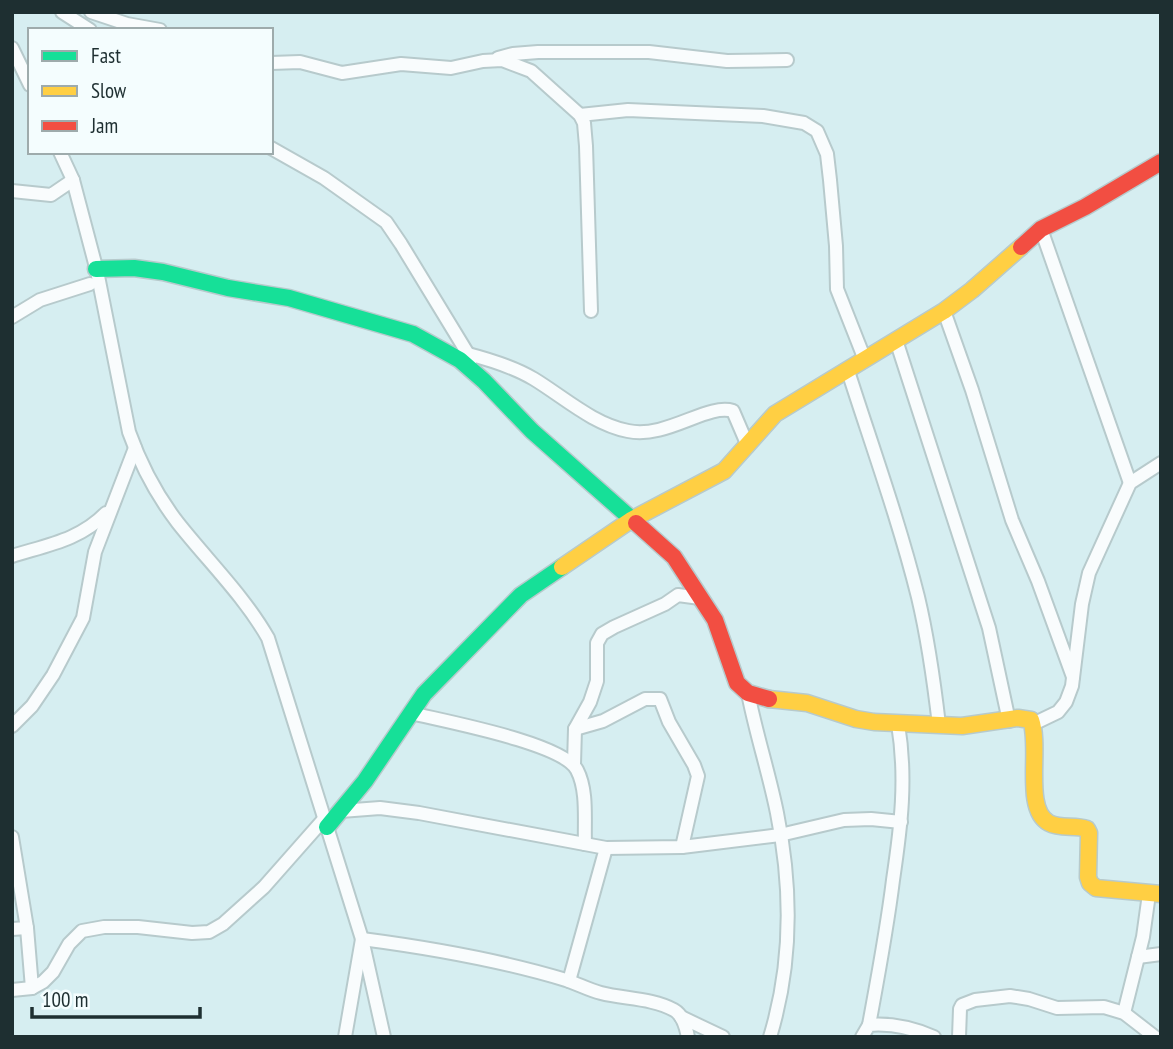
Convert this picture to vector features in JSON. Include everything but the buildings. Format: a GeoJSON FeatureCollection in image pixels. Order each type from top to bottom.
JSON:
{"type":"FeatureCollection","features":[{"type":"Feature","properties":{"kind":"street"},"geometry":{"type":"LineString","coordinates":[[62,12],[87,28]]}},
{"type":"Feature","properties":{"kind":"street"},"geometry":{"type":"LineString","coordinates":[[91,12],[149,28]]}},
{"type":"Feature","properties":{"kind":"street"},"geometry":{"type":"LineString","coordinates":[[12,48],[28,81]]}},
{"type":"Feature","properties":{"kind":"street"},"geometry":{"type":"LineString","coordinates":[[273,62],[300,62],[342,73],[401,64],[451,68],[513,54],[538,52],[649,52],[727,61],[787,60]]}},
{"type":"Feature","properties":{"kind":"street"},"geometry":{"type":"LineString","coordinates":[[494,60],[509,62],[531,71],[580,115],[584,122],[591,311]]}},
{"type":"Feature","properties":{"kind":"street"},"geometry":{"type":"LineString","coordinates":[[580,115],[636,110],[763,116],[804,122],[817,131],[827,154],[836,246],[837,289],[865,360]]}},
{"type":"Feature","properties":{"kind":"street"},"geometry":{"type":"LineString","coordinates":[[273,149],[309,167],[386,222],[484,381]]}},
{"type":"Feature","properties":{"kind":"street"},"geometry":{"type":"LineString","coordinates":[[61,154],[73,180],[129,432],[135,448],[176,520],[249,609],[268,638],[362,939],[384,1037]]}},
{"type":"Feature","properties":{"kind":"street"},"geometry":{"type":"LineString","coordinates":[[12,990],[32,988],[43,982],[53,972],[69,944],[82,931],[104,927],[138,927],[192,933],[209,932],[223,924],[341,811],[365,781],[424,694],[521,596],[631,520],[713,479],[748,446],[775,414],[944,311],[1041,229],[1085,207],[1161,162]]}},
{"type":"Feature","properties":{"kind":"street"},"geometry":{"type":"LineString","coordinates":[[12,191],[51,195],[73,180]]}},
{"type":"Feature","properties":{"kind":"street"},"geometry":{"type":"LineString","coordinates":[[1041,229],[1130,483]]}},
{"type":"Feature","properties":{"kind":"street"},"geometry":{"type":"LineString","coordinates":[[12,317],[40,300],[93,276],[134,268],[289,298],[375,322],[413,334],[460,360],[532,431],[674,558],[715,620],[737,683],[748,693],[770,699],[807,703],[856,719],[898,724],[962,726],[1026,718],[1033,724],[1036,732],[1037,812],[1049,822],[1087,829],[1088,877],[1096,888],[1155,894],[1124,1013]]}},
{"type":"Feature","properties":{"kind":"street"},"geometry":{"type":"LineString","coordinates":[[944,311],[972,390],[1012,520],[1073,677]]}},
{"type":"Feature","properties":{"kind":"street"},"geometry":{"type":"LineString","coordinates":[[896,340],[989,628],[1009,721]]}},
{"type":"Feature","properties":{"kind":"street"},"geometry":{"type":"LineString","coordinates":[[468,354],[508,366],[597,421],[633,432],[659,431],[714,411],[733,411],[748,446]]}},
{"type":"Feature","properties":{"kind":"street"},"geometry":{"type":"LineString","coordinates":[[848,371],[917,597],[939,725]]}},
{"type":"Feature","properties":{"kind":"street"},"geometry":{"type":"LineString","coordinates":[[12,726],[32,706],[53,675],[83,618],[96,552],[135,448]]}},
{"type":"Feature","properties":{"kind":"street"},"geometry":{"type":"LineString","coordinates":[[1033,724],[1058,712],[1066,702],[1073,677],[1088,573],[1130,483],[1161,463]]}},
{"type":"Feature","properties":{"kind":"street"},"geometry":{"type":"LineString","coordinates":[[12,556],[78,536],[111,508]]}},
{"type":"Feature","properties":{"kind":"street"},"geometry":{"type":"LineString","coordinates":[[573,764],[575,729],[590,702],[597,681],[596,650],[602,635],[678,595],[700,598]]}},
{"type":"Feature","properties":{"kind":"street"},"geometry":{"type":"LineString","coordinates":[[748,693],[780,835],[785,883],[786,962],[770,1037]]}},
{"type":"Feature","properties":{"kind":"street"},"geometry":{"type":"LineString","coordinates":[[575,729],[603,721],[645,699],[660,699],[669,722],[698,776],[682,847]]}},
{"type":"Feature","properties":{"kind":"street"},"geometry":{"type":"LineString","coordinates":[[411,713],[535,745],[563,755],[573,764],[582,783],[585,844]]}},
{"type":"Feature","properties":{"kind":"street"},"geometry":{"type":"LineString","coordinates":[[862,1037],[869,1025],[884,947],[901,822],[904,755],[898,724]]}},
{"type":"Feature","properties":{"kind":"street"},"geometry":{"type":"LineString","coordinates":[[341,811],[380,808],[419,813],[606,848],[682,847],[780,835],[844,820],[901,822]]}},
{"type":"Feature","properties":{"kind":"street"},"geometry":{"type":"LineString","coordinates":[[12,837],[27,928],[32,988]]}},
{"type":"Feature","properties":{"kind":"street"},"geometry":{"type":"LineString","coordinates":[[569,981],[606,848]]}},
{"type":"Feature","properties":{"kind":"street"},"geometry":{"type":"LineString","coordinates":[[12,929],[27,928]]}},
{"type":"Feature","properties":{"kind":"street"},"geometry":{"type":"LineString","coordinates":[[362,939],[418,946],[569,981],[611,996],[658,1003],[676,1011],[688,1037]]}},
{"type":"Feature","properties":{"kind":"street"},"geometry":{"type":"LineString","coordinates":[[345,1037],[362,939]]}},
{"type":"Feature","properties":{"kind":"street"},"geometry":{"type":"LineString","coordinates":[[1138,957],[1161,954]]}},
{"type":"Feature","properties":{"kind":"street"},"geometry":{"type":"LineString","coordinates":[[959,1037],[960,1009],[967,1002],[1010,996],[1057,1008],[1104,1007],[1124,1013],[1155,1037]]}},
{"type":"Feature","properties":{"kind":"street"},"geometry":{"type":"LineString","coordinates":[[681,1017],[723,1037]]}},
{"type":"Feature","properties":{"kind":"street"},"geometry":{"type":"LineString","coordinates":[[869,1025],[896,1025],[934,1037]]}},
{"type":"Feature","properties":{"kind":"traffic: fast"},"geometry":{"type":"LineString","coordinates":[[96,269],[134,268],[163,272],[228,288],[289,298],[413,334],[460,360],[532,431],[636,523]]}},
{"type":"Feature","properties":{"kind":"traffic: fast"},"geometry":{"type":"LineString","coordinates":[[327,827],[365,781],[424,694],[521,595],[562,567]]}},
{"type":"Feature","properties":{"kind":"traffic: slow"},"geometry":{"type":"LineString","coordinates":[[562,567],[631,520],[724,471],[775,414],[944,311],[1021,247]]}},
{"type":"Feature","properties":{"kind":"traffic: slow"},"geometry":{"type":"LineString","coordinates":[[769,699],[807,703],[874,722],[962,726],[1018,718],[1031,720],[1034,732],[1037,805],[1041,816],[1049,823],[1087,829],[1090,883],[1096,888],[1161,894]]}},
{"type":"Feature","properties":{"kind":"traffic: jam"},"geometry":{"type":"LineString","coordinates":[[1021,247],[1041,229],[1085,207],[1161,162]]}},
{"type":"Feature","properties":{"kind":"traffic: jam"},"geometry":{"type":"LineString","coordinates":[[636,523],[674,557],[715,620],[737,683],[748,693],[769,699]]}}]}
